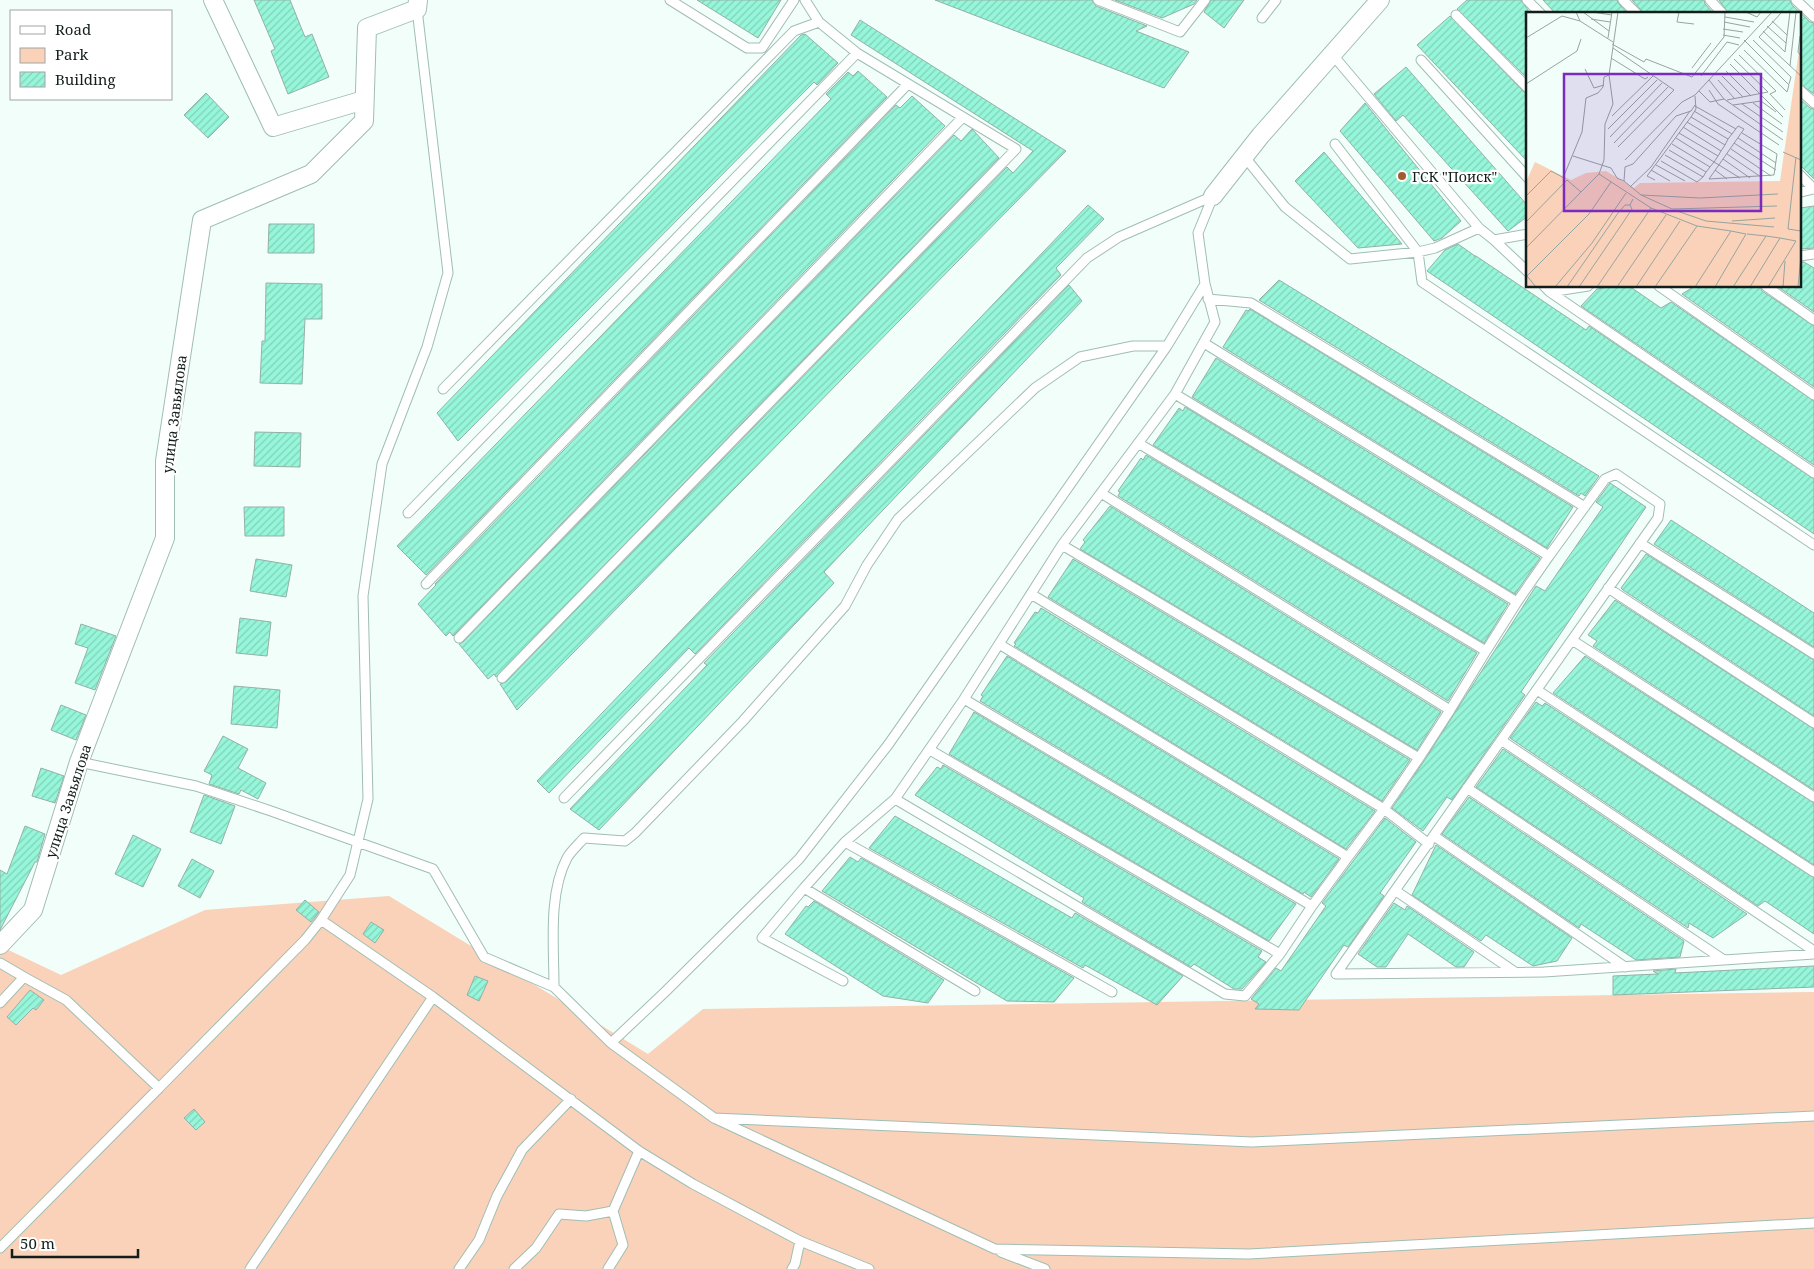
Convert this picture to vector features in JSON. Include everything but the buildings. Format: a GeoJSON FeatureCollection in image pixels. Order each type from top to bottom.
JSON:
{"type":"FeatureCollection","features":[{"type":"Feature","properties":{"kind":"street"},"geometry":{"type":"LineString","coordinates":[[213,0],[273,127],[364,100]]}},
{"type":"Feature","properties":{"kind":"street"},"geometry":{"type":"LineString","coordinates":[[1212,196],[1244,156],[1380,0]]}},
{"type":"Feature","properties":{"kind":"street","name":"улица Завьялова"},"geometry":{"type":"LineString","coordinates":[[0,945],[33,910],[79,762],[165,538],[165,461],[202,220],[311,174],[364,121],[366,28],[418,4]]}},
{"type":"Feature","properties":{"kind":"lane"},"geometry":{"type":"LineString","coordinates":[[670,0],[747,48],[762,48],[794,0]]}},
{"type":"Feature","properties":{"kind":"lane"},"geometry":{"type":"LineString","coordinates":[[502,678],[1016,149],[857,54],[819,22],[805,0]]}},
{"type":"Feature","properties":{"kind":"lane"},"geometry":{"type":"LineString","coordinates":[[1098,0],[1180,32],[1205,0]]}},
{"type":"Feature","properties":{"kind":"lane"},"geometry":{"type":"LineString","coordinates":[[1262,18],[1276,0]]}},
{"type":"Feature","properties":{"kind":"lane"},"geometry":{"type":"LineString","coordinates":[[1527,0],[1539,12]]}},
{"type":"Feature","properties":{"kind":"lane"},"geometry":{"type":"LineString","coordinates":[[1623,0],[1635,12]]}},
{"type":"Feature","properties":{"kind":"lane"},"geometry":{"type":"LineString","coordinates":[[1710,0],[1721,12]]}},
{"type":"Feature","properties":{"kind":"lane"},"geometry":{"type":"LineString","coordinates":[[1796,0],[1814,17]]}},
{"type":"Feature","properties":{"kind":"lane"},"geometry":{"type":"LineString","coordinates":[[0,1248],[305,940],[321,920],[350,876],[368,799],[363,596],[382,464],[427,347],[448,273],[418,4]]}},
{"type":"Feature","properties":{"kind":"lane"},"geometry":{"type":"LineString","coordinates":[[1456,15],[1526,86]]}},
{"type":"Feature","properties":{"kind":"lane"},"geometry":{"type":"LineString","coordinates":[[443,389],[794,31],[819,22]]}},
{"type":"Feature","properties":{"kind":"lane"},"geometry":{"type":"LineString","coordinates":[[408,513],[857,54]]}},
{"type":"Feature","properties":{"kind":"lane"},"geometry":{"type":"LineString","coordinates":[[1332,54],[1478,228],[1494,240],[1526,270]]}},
{"type":"Feature","properties":{"kind":"lane"},"geometry":{"type":"LineString","coordinates":[[1421,60],[1526,176]]}},
{"type":"Feature","properties":{"kind":"lane"},"geometry":{"type":"LineString","coordinates":[[426,584],[908,84]]}},
{"type":"Feature","properties":{"kind":"lane"},"geometry":{"type":"LineString","coordinates":[[1802,92],[1814,103]]}},
{"type":"Feature","properties":{"kind":"lane"},"geometry":{"type":"LineString","coordinates":[[459,638],[963,117]]}},
{"type":"Feature","properties":{"kind":"lane"},"geometry":{"type":"LineString","coordinates":[[1335,144],[1418,252],[1422,282],[1814,544]]}},
{"type":"Feature","properties":{"kind":"lane"},"geometry":{"type":"LineString","coordinates":[[1244,156],[1285,207],[1350,258],[1418,252],[1435,248],[1478,228]]}},
{"type":"Feature","properties":{"kind":"lane"},"geometry":{"type":"LineString","coordinates":[[1802,177],[1814,189]]}},
{"type":"Feature","properties":{"kind":"lane"},"geometry":{"type":"LineString","coordinates":[[843,980],[762,938],[845,842],[895,799],[964,700],[1062,545],[1175,394],[1215,322],[1205,284],[1198,233],[1212,196]]}},
{"type":"Feature","properties":{"kind":"lane"},"geometry":{"type":"LineString","coordinates":[[564,798],[1087,258],[1119,237],[1212,196]]}},
{"type":"Feature","properties":{"kind":"lane"},"geometry":{"type":"LineString","coordinates":[[1494,240],[1526,234]]}},
{"type":"Feature","properties":{"kind":"lane"},"geometry":{"type":"LineString","coordinates":[[611,1043],[666,992],[799,859],[888,745],[1167,346],[1205,284]]}},
{"type":"Feature","properties":{"kind":"lane"},"geometry":{"type":"LineString","coordinates":[[1547,289],[1561,288]]}},
{"type":"Feature","properties":{"kind":"lane"},"geometry":{"type":"LineString","coordinates":[[1662,288],[1814,395]]}},
{"type":"Feature","properties":{"kind":"lane"},"geometry":{"type":"LineString","coordinates":[[1769,288],[1814,320]]}},
{"type":"Feature","properties":{"kind":"lane"},"geometry":{"type":"LineString","coordinates":[[1547,289],[1814,473]]}},
{"type":"Feature","properties":{"kind":"lane"},"geometry":{"type":"LineString","coordinates":[[1208,299],[1251,303],[1585,507]]}},
{"type":"Feature","properties":{"kind":"lane"},"geometry":{"type":"LineString","coordinates":[[1204,343],[1549,556]]}},
{"type":"Feature","properties":{"kind":"lane"},"geometry":{"type":"LineString","coordinates":[[554,987],[557,885],[567,856],[584,838],[625,841],[636,833],[743,721],[845,606],[867,565],[898,519],[1035,388],[1080,357],[1133,346],[1167,346]]}},
{"type":"Feature","properties":{"kind":"lane"},"geometry":{"type":"LineString","coordinates":[[1175,394],[1517,602]]}},
{"type":"Feature","properties":{"kind":"lane"},"geometry":{"type":"LineString","coordinates":[[1138,443],[1486,652]]}},
{"type":"Feature","properties":{"kind":"lane"},"geometry":{"type":"LineString","coordinates":[[895,799],[1224,994],[1245,996],[1280,954],[1312,906],[1384,809],[1450,710],[1517,602],[1549,556],[1605,479],[1616,474],[1660,504],[1658,518],[1336,974],[1516,973],[1814,953]]}},
{"type":"Feature","properties":{"kind":"lane"},"geometry":{"type":"LineString","coordinates":[[1101,493],[1450,710]]}},
{"type":"Feature","properties":{"kind":"lane"},"geometry":{"type":"LineString","coordinates":[[1640,543],[1814,654]]}},
{"type":"Feature","properties":{"kind":"lane"},"geometry":{"type":"LineString","coordinates":[[1062,545],[1419,758]]}},
{"type":"Feature","properties":{"kind":"lane"},"geometry":{"type":"LineString","coordinates":[[1608,588],[1814,723]]}},
{"type":"Feature","properties":{"kind":"lane"},"geometry":{"type":"LineString","coordinates":[[1031,594],[1384,809],[1429,844]]}},
{"type":"Feature","properties":{"kind":"lane"},"geometry":{"type":"LineString","coordinates":[[1572,640],[1814,797]]}},
{"type":"Feature","properties":{"kind":"lane"},"geometry":{"type":"LineString","coordinates":[[999,644],[1348,857]]}},
{"type":"Feature","properties":{"kind":"lane"},"geometry":{"type":"LineString","coordinates":[[1537,690],[1814,872]]}},
{"type":"Feature","properties":{"kind":"lane"},"geometry":{"type":"LineString","coordinates":[[964,700],[1312,906]]}},
{"type":"Feature","properties":{"kind":"lane"},"geometry":{"type":"LineString","coordinates":[[1501,740],[1814,953]]}},
{"type":"Feature","properties":{"kind":"lane"},"geometry":{"type":"LineString","coordinates":[[930,750],[1280,954]]}},
{"type":"Feature","properties":{"kind":"lane"},"geometry":{"type":"LineString","coordinates":[[79,762],[196,786],[433,869],[484,957],[554,987],[611,1043],[714,1118],[995,1250],[1045,1269]]}},
{"type":"Feature","properties":{"kind":"lane"},"geometry":{"type":"LineString","coordinates":[[1467,788],[1724,960]]}},
{"type":"Feature","properties":{"kind":"lane"},"geometry":{"type":"LineString","coordinates":[[1434,836],[1625,967]]}},
{"type":"Feature","properties":{"kind":"lane"},"geometry":{"type":"LineString","coordinates":[[845,842],[1112,992]]}},
{"type":"Feature","properties":{"kind":"lane"},"geometry":{"type":"LineString","coordinates":[[804,888],[976,991]]}},
{"type":"Feature","properties":{"kind":"lane"},"geometry":{"type":"LineString","coordinates":[[1396,891],[1516,973]]}},
{"type":"Feature","properties":{"kind":"lane"},"geometry":{"type":"LineString","coordinates":[[321,920],[433,997],[639,1151],[693,1184],[800,1241],[869,1269]]}},
{"type":"Feature","properties":{"kind":"lane"},"geometry":{"type":"LineString","coordinates":[[0,963],[66,1000],[159,1088]]}},
{"type":"Feature","properties":{"kind":"lane"},"geometry":{"type":"LineString","coordinates":[[0,1002],[24,978]]}},
{"type":"Feature","properties":{"kind":"lane"},"geometry":{"type":"LineString","coordinates":[[250,1269],[433,997]]}},
{"type":"Feature","properties":{"kind":"lane"},"geometry":{"type":"LineString","coordinates":[[459,1269],[479,1240],[497,1196],[522,1150],[571,1100]]}},
{"type":"Feature","properties":{"kind":"lane"},"geometry":{"type":"LineString","coordinates":[[714,1118],[1252,1142],[1814,1116]]}},
{"type":"Feature","properties":{"kind":"lane"},"geometry":{"type":"LineString","coordinates":[[608,1269],[623,1245],[613,1211],[639,1151]]}},
{"type":"Feature","properties":{"kind":"lane"},"geometry":{"type":"LineString","coordinates":[[514,1269],[536,1248],[559,1214],[586,1216],[613,1211]]}},
{"type":"Feature","properties":{"kind":"lane"},"geometry":{"type":"LineString","coordinates":[[995,1250],[1250,1254],[1814,1223]]}},
{"type":"Feature","properties":{"kind":"lane"},"geometry":{"type":"LineString","coordinates":[[792,1269],[795,1264],[800,1241]]}},
{"type":"Feature","properties":{"kind":"green space"},"geometry":{"type":"Polygon","coordinates":[[[389,896],[648,1054],[703,1009],[1814,992],[1814,1269],[0,1269],[0,946],[61,975],[205,910],[389,896]]]}},
{"type":"Feature","properties":{"kind":"place","name":"ГСК \"Поиск\""},"geometry":{"type":"Point","coordinates":[1402,176]}}]}
